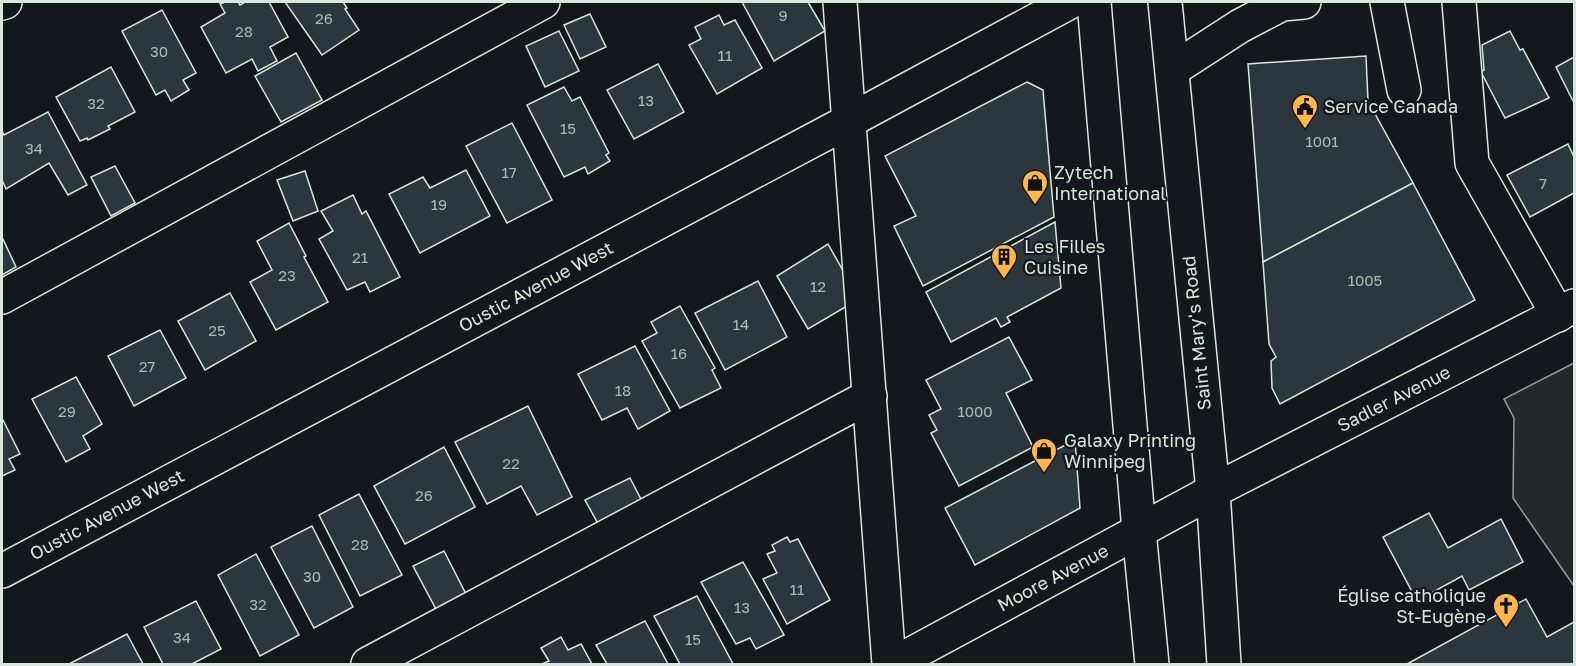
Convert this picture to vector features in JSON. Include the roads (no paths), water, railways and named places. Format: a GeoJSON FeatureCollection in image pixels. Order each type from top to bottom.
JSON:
{"type":"FeatureCollection","features":[{"type":"Feature","properties":{"kind":"street"},"geometry":{"type":"LineString","coordinates":[[2,297],[543,2]]}},
{"type":"Feature","properties":{"kind":"street"},"geometry":{"type":"LineString","coordinates":[[840,2],[891,664]]}},
{"type":"Feature","properties":{"kind":"street","name":"Oustic Avenue West"},"geometry":{"type":"LineString","coordinates":[[2,571],[1070,2]]}},
{"type":"Feature","properties":{"kind":"street"},"geometry":{"type":"LineString","coordinates":[[1094,2],[1152,664]]}},
{"type":"Feature","properties":{"kind":"street","name":"Saint Mary's Road"},"geometry":{"type":"LineString","coordinates":[[1165,2],[1213,491],[1224,664]]}},
{"type":"Feature","properties":{"kind":"street"},"geometry":{"type":"LineString","coordinates":[[1172,70],[1240,26],[1290,2]]}},
{"type":"Feature","properties":{"kind":"street"},"geometry":{"type":"LineString","coordinates":[[1387,2],[1404,90]]}},
{"type":"Feature","properties":{"kind":"street"},"geometry":{"type":"LineString","coordinates":[[1459,2],[1472,164],[1567,310]]}},
{"type":"Feature","properties":{"kind":"street","name":"Sadler Avenue"},"geometry":{"type":"LineString","coordinates":[[1213,491],[1567,310]]}},
{"type":"Feature","properties":{"kind":"street"},"geometry":{"type":"LineString","coordinates":[[368,664],[870,396]]}},
{"type":"Feature","properties":{"kind":"street","name":"Moore Avenue"},"geometry":{"type":"LineString","coordinates":[[891,664],[1213,491]]}},
{"type":"Feature","properties":{"kind":"place","name":"Service Canada"},"geometry":{"type":"Point","coordinates":[1305,130]}},
{"type":"Feature","properties":{"kind":"place","name":"Zytech International"},"geometry":{"type":"Point","coordinates":[1035,206]}},
{"type":"Feature","properties":{"kind":"place","name":"Les Filles Cuisine"},"geometry":{"type":"Point","coordinates":[1004,280]}},
{"type":"Feature","properties":{"kind":"place","name":"Galaxy Printing Winnipeg"},"geometry":{"type":"Point","coordinates":[1044,474]}},
{"type":"Feature","properties":{"kind":"place","name":"Église catholique St-Eugène"},"geometry":{"type":"Point","coordinates":[1506,629]}}]}
